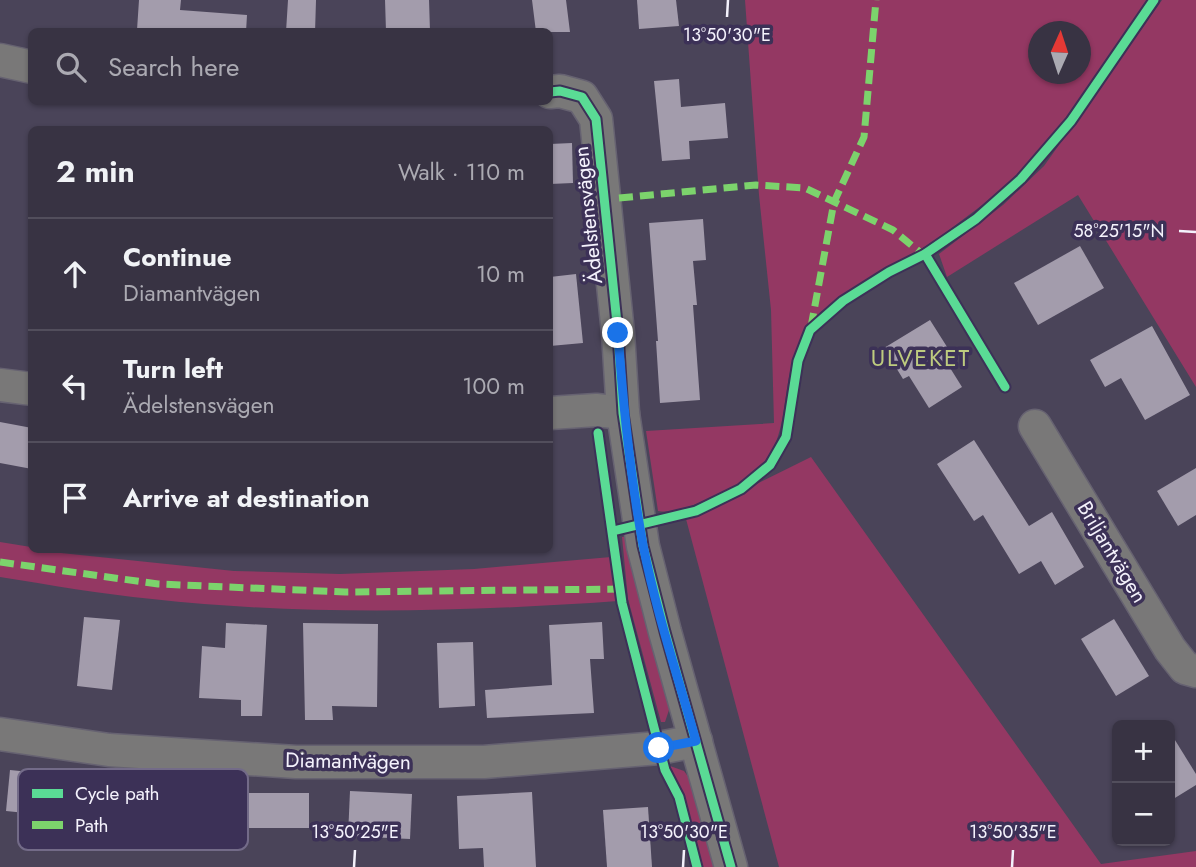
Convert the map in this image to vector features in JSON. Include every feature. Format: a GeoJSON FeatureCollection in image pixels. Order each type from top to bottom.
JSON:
{"type":"FeatureCollection","features":[{"type":"Feature","properties":{"kind":"street"},"geometry":{"type":"LineString","coordinates":[[0,60],[28,66]]}},
{"type":"Feature","properties":{"kind":"street","name":"Ädelstensvägen"},"geometry":{"type":"LineString","coordinates":[[553,92],[582,97],[596,119],[618,333],[623,413],[643,546],[731,867]]}},
{"type":"Feature","properties":{"kind":"street"},"geometry":{"type":"LineString","coordinates":[[0,384],[28,388]]}},
{"type":"Feature","properties":{"kind":"street"},"geometry":{"type":"LineString","coordinates":[[553,413],[623,413]]}},
{"type":"Feature","properties":{"kind":"street","name":"Briljantvägen"},"geometry":{"type":"LineString","coordinates":[[1035,426],[1170,649],[1185,668],[1196,671]]}},
{"type":"Feature","properties":{"kind":"street","name":"Diamantvägen"},"geometry":{"type":"LineString","coordinates":[[0,734],[109,750],[296,762],[484,762],[659,748],[696,741]]}},
{"type":"Feature","properties":{"kind":"shaded area"},"geometry":{"type":"Polygon","coordinates":[[[745,0],[1147,0],[1091,83],[1091,21],[1028,21],[1028,84],[1090,84],[1070,112],[1027,164],[1003,188],[935,240],[856,287],[815,318],[799,344],[791,369],[783,418],[776,441],[764,462],[743,482],[709,499],[678,510],[658,511],[646,431],[774,423],[771,310],[759,195],[745,0]]]}},
{"type":"Feature","properties":{"kind":"shaded area"},"geometry":{"type":"Polygon","coordinates":[[[1162,0],[1196,0],[1196,387],[1078,195],[947,277],[939,254],[1003,205],[1044,166],[1162,0]]]}},
{"type":"Feature","properties":{"kind":"shaded area"},"geometry":{"type":"Polygon","coordinates":[[[811,457],[1101,864],[1196,851],[1196,867],[779,867],[686,519],[811,457]]]}},
{"type":"Feature","properties":{"kind":"shaded area"},"geometry":{"type":"Polygon","coordinates":[[[628,536],[671,704],[665,722],[661,722],[628,599],[622,537],[628,536]]]}},
{"type":"Feature","properties":{"kind":"shaded area"},"geometry":{"type":"Polygon","coordinates":[[[0,542],[28,547],[28,553],[61,553],[234,571],[340,574],[474,569],[611,557],[618,601],[443,610],[268,608],[152,599],[0,577],[0,542]]]}},
{"type":"Feature","properties":{"kind":"shaded area"},"geometry":{"type":"Polygon","coordinates":[[[670,766],[684,771],[692,782],[717,867],[703,867],[683,797],[670,766]]]}},
{"type":"Feature","properties":{"kind":"building"},"geometry":{"type":"Polygon","coordinates":[[[139,0],[181,0],[180,10],[247,15],[246,28],[137,28],[139,0]]]}},
{"type":"Feature","properties":{"kind":"building"},"geometry":{"type":"Polygon","coordinates":[[[288,0],[316,0],[315,28],[286,28],[288,0]]]}},
{"type":"Feature","properties":{"kind":"building"},"geometry":{"type":"Polygon","coordinates":[[[385,0],[429,0],[430,28],[386,28],[385,0]]]}},
{"type":"Feature","properties":{"kind":"building"},"geometry":{"type":"Polygon","coordinates":[[[532,0],[566,0],[570,32],[536,28],[532,0]]]}},
{"type":"Feature","properties":{"kind":"building"},"geometry":{"type":"Polygon","coordinates":[[[637,0],[676,0],[679,26],[639,29],[637,0]]]}},
{"type":"Feature","properties":{"kind":"building"},"geometry":{"type":"Polygon","coordinates":[[[679,79],[681,107],[725,103],[728,138],[689,141],[690,159],[662,161],[654,81],[679,79]]]}},
{"type":"Feature","properties":{"kind":"building"},"geometry":{"type":"Polygon","coordinates":[[[572,143],[573,183],[553,184],[553,144],[572,143]]]}},
{"type":"Feature","properties":{"kind":"building"},"geometry":{"type":"Polygon","coordinates":[[[703,219],[706,260],[693,261],[697,305],[693,305],[700,400],[660,403],[649,223],[703,219]]]}},
{"type":"Feature","properties":{"kind":"building"},"geometry":{"type":"Polygon","coordinates":[[[1080,246],[1104,288],[1038,325],[1014,283],[1080,246]]]}},
{"type":"Feature","properties":{"kind":"building"},"geometry":{"type":"Polygon","coordinates":[[[576,274],[583,343],[553,346],[553,277],[576,274]]]}},
{"type":"Feature","properties":{"kind":"building"},"geometry":{"type":"Polygon","coordinates":[[[930,320],[949,350],[942,355],[962,387],[929,408],[909,376],[903,379],[884,348],[930,320]]]}},
{"type":"Feature","properties":{"kind":"building"},"geometry":{"type":"Polygon","coordinates":[[[1152,326],[1190,395],[1145,420],[1121,378],[1105,387],[1090,360],[1152,326]]]}},
{"type":"Feature","properties":{"kind":"building"},"geometry":{"type":"Polygon","coordinates":[[[0,422],[28,427],[28,468],[0,463],[0,422]]]}},
{"type":"Feature","properties":{"kind":"building"},"geometry":{"type":"Polygon","coordinates":[[[974,440],[1029,526],[1052,512],[1084,567],[1055,585],[1041,561],[1019,574],[983,515],[974,521],[937,464],[974,440]]]}},
{"type":"Feature","properties":{"kind":"building"},"geometry":{"type":"Polygon","coordinates":[[[1196,468],[1196,515],[1178,526],[1157,491],[1196,468]]]}},
{"type":"Feature","properties":{"kind":"building"},"geometry":{"type":"Polygon","coordinates":[[[84,617],[120,620],[112,690],[77,686],[84,617]]]}},
{"type":"Feature","properties":{"kind":"building"},"geometry":{"type":"Polygon","coordinates":[[[1114,619],[1149,676],[1116,696],[1081,639],[1114,619]]]}},
{"type":"Feature","properties":{"kind":"building"},"geometry":{"type":"Polygon","coordinates":[[[602,622],[604,659],[590,659],[594,713],[487,718],[485,690],[552,685],[549,625],[602,622]]]}},
{"type":"Feature","properties":{"kind":"building"},"geometry":{"type":"Polygon","coordinates":[[[226,623],[267,625],[262,716],[241,716],[241,700],[199,698],[202,646],[225,648],[226,623]]]}},
{"type":"Feature","properties":{"kind":"building"},"geometry":{"type":"Polygon","coordinates":[[[303,623],[378,624],[377,707],[332,706],[333,720],[305,720],[303,623]]]}},
{"type":"Feature","properties":{"kind":"building"},"geometry":{"type":"Polygon","coordinates":[[[473,642],[475,706],[439,708],[437,643],[473,642]]]}},
{"type":"Feature","properties":{"kind":"building"},"geometry":{"type":"Polygon","coordinates":[[[1175,740],[1196,774],[1196,785],[1175,798],[1175,740]]]}},
{"type":"Feature","properties":{"kind":"building"},"geometry":{"type":"Polygon","coordinates":[[[10,770],[18,771],[18,812],[6,811],[10,770]]]}},
{"type":"Feature","properties":{"kind":"building"},"geometry":{"type":"Polygon","coordinates":[[[350,791],[412,794],[410,839],[348,836],[350,791]]]}},
{"type":"Feature","properties":{"kind":"building"},"geometry":{"type":"Polygon","coordinates":[[[532,792],[536,867],[484,867],[483,848],[459,849],[457,796],[532,792]]]}},
{"type":"Feature","properties":{"kind":"building"},"geometry":{"type":"Polygon","coordinates":[[[249,793],[309,793],[309,828],[249,828],[249,793]]]}},
{"type":"Feature","properties":{"kind":"building"},"geometry":{"type":"Polygon","coordinates":[[[648,807],[652,867],[607,867],[603,810],[648,807]]]}},
{"type":"Feature","properties":{"kind":"marked path"},"geometry":{"type":"LineString","coordinates":[[811,327],[834,202],[864,137],[876,0]]}},
{"type":"Feature","properties":{"kind":"marked path"},"geometry":{"type":"LineString","coordinates":[[619,198],[756,185],[805,188],[893,230],[927,258]]}},
{"type":"Feature","properties":{"kind":"marked path"},"geometry":{"type":"LineString","coordinates":[[0,562],[158,584],[345,592],[621,589]]}},
{"type":"Feature","properties":{"kind":"cycle path"},"geometry":{"type":"LineString","coordinates":[[613,531],[696,511],[741,489],[770,465],[786,437],[798,361],[810,330],[843,301],[889,272],[925,254],[976,219],[1021,179],[1071,121],[1154,0]]}},
{"type":"Feature","properties":{"kind":"cycle path"},"geometry":{"type":"LineString","coordinates":[[553,92],[582,97],[596,119],[618,333],[623,413],[643,546],[731,867]]}},
{"type":"Feature","properties":{"kind":"cycle path"},"geometry":{"type":"LineString","coordinates":[[925,254],[1005,387]]}},
{"type":"Feature","properties":{"kind":"cycle path"},"geometry":{"type":"LineString","coordinates":[[598,433],[622,603],[665,770],[679,797],[697,867]]}},
{"type":"Feature","properties":{"kind":"district","name":"ULVEKET"},"geometry":{"type":"Point","coordinates":[921,358]}},
{"type":"Feature","properties":{"kind":"route"},"geometry":{"type":"LineString","coordinates":[[618,333],[623,413],[643,546],[696,741],[659,748]]}}]}
